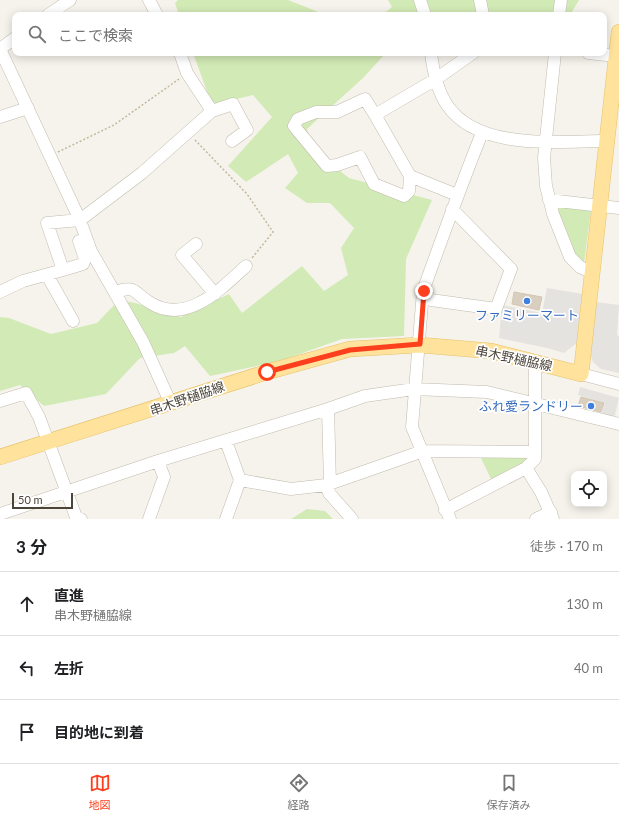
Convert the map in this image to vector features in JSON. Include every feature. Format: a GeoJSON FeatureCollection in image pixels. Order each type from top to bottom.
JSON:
{"type":"FeatureCollection","features":[{"type":"Feature","properties":{"kind":"main road"},"geometry":{"type":"LineString","coordinates":[[581,374],[591,272],[619,32]]}},
{"type":"Feature","properties":{"kind":"main road","name":"串木野樋脇線"},"geometry":{"type":"LineString","coordinates":[[0,457],[171,404],[267,372],[350,350],[420,344],[491,351],[535,361],[581,374]]}},
{"type":"Feature","properties":{"kind":"street"},"geometry":{"type":"LineString","coordinates":[[61,11],[70,0]]}},
{"type":"Feature","properties":{"kind":"street"},"geometry":{"type":"LineString","coordinates":[[149,0],[155,12]]}},
{"type":"Feature","properties":{"kind":"street"},"geometry":{"type":"LineString","coordinates":[[420,0],[424,12]]}},
{"type":"Feature","properties":{"kind":"street"},"geometry":{"type":"LineString","coordinates":[[480,0],[482,12]]}},
{"type":"Feature","properties":{"kind":"street"},"geometry":{"type":"LineString","coordinates":[[559,12],[561,0]]}},
{"type":"Feature","properties":{"kind":"street"},"geometry":{"type":"LineString","coordinates":[[12,40],[0,49],[50,156],[91,251],[143,342],[171,404]]}},
{"type":"Feature","properties":{"kind":"street"},"geometry":{"type":"LineString","coordinates":[[181,56],[187,73],[212,111]]}},
{"type":"Feature","properties":{"kind":"street"},"geometry":{"type":"LineString","coordinates":[[432,56],[436,79],[447,106],[462,120],[482,134],[511,139],[546,141],[606,140]]}},
{"type":"Feature","properties":{"kind":"street"},"geometry":{"type":"LineString","coordinates":[[375,115],[436,79],[470,56]]}},
{"type":"Feature","properties":{"kind":"street"},"geometry":{"type":"LineString","coordinates":[[555,56],[544,170],[549,200],[570,256],[580,267],[591,272]]}},
{"type":"Feature","properties":{"kind":"street"},"geometry":{"type":"LineString","coordinates":[[365,100],[375,115],[410,176],[409,191],[404,196],[374,184],[360,157],[337,165],[327,166],[294,126],[298,119],[316,112],[337,112],[365,100]]}},
{"type":"Feature","properties":{"kind":"street"},"geometry":{"type":"LineString","coordinates":[[63,270],[47,223],[77,221],[142,173],[212,111],[233,104],[247,130],[232,141]]}},
{"type":"Feature","properties":{"kind":"street"},"geometry":{"type":"LineString","coordinates":[[0,117],[28,108]]}},
{"type":"Feature","properties":{"kind":"street"},"geometry":{"type":"LineString","coordinates":[[482,134],[457,195],[424,291],[420,344],[414,389],[412,426],[448,514],[526,468],[535,459],[535,361]]}},
{"type":"Feature","properties":{"kind":"street"},"geometry":{"type":"LineString","coordinates":[[410,176],[457,195]]}},
{"type":"Feature","properties":{"kind":"street"},"geometry":{"type":"LineString","coordinates":[[549,200],[619,208]]}},
{"type":"Feature","properties":{"kind":"street"},"geometry":{"type":"LineString","coordinates":[[424,291],[431,300],[496,308],[511,268],[452,209]]}},
{"type":"Feature","properties":{"kind":"street"},"geometry":{"type":"LineString","coordinates":[[0,292],[23,281],[80,266],[85,259],[77,221]]}},
{"type":"Feature","properties":{"kind":"street"},"geometry":{"type":"LineString","coordinates":[[196,244],[179,258],[215,294]]}},
{"type":"Feature","properties":{"kind":"street"},"geometry":{"type":"LineString","coordinates":[[115,292],[127,288],[137,291],[147,302],[159,308],[171,311],[185,309],[215,294],[246,266]]}},
{"type":"Feature","properties":{"kind":"street"},"geometry":{"type":"LineString","coordinates":[[47,275],[73,321]]}},
{"type":"Feature","properties":{"kind":"street"},"geometry":{"type":"LineString","coordinates":[[581,374],[619,384]]}},
{"type":"Feature","properties":{"kind":"street"},"geometry":{"type":"LineString","coordinates":[[0,514],[158,461],[328,409],[365,396],[414,389],[487,392],[619,424]]}},
{"type":"Feature","properties":{"kind":"street"},"geometry":{"type":"LineString","coordinates":[[0,401],[26,393],[39,417],[77,518]]}},
{"type":"Feature","properties":{"kind":"street"},"geometry":{"type":"LineString","coordinates":[[328,409],[329,493],[352,519]]}},
{"type":"Feature","properties":{"kind":"street"},"geometry":{"type":"LineString","coordinates":[[226,440],[240,480],[226,519]]}},
{"type":"Feature","properties":{"kind":"street"},"geometry":{"type":"LineString","coordinates":[[240,480],[291,489],[328,484],[423,451],[534,452]]}},
{"type":"Feature","properties":{"kind":"street"},"geometry":{"type":"LineString","coordinates":[[149,519],[164,477],[158,461]]}},
{"type":"Feature","properties":{"kind":"street"},"geometry":{"type":"LineString","coordinates":[[526,468],[541,492],[552,516],[536,519]]}},
{"type":"Feature","properties":{"kind":"path"},"geometry":{"type":"LineString","coordinates":[[50,156],[114,125],[187,73]]}},
{"type":"Feature","properties":{"kind":"path"},"geometry":{"type":"LineString","coordinates":[[188,132],[219,167],[247,194],[273,232],[246,266]]}},
{"type":"Feature","properties":{"kind":"green space"},"geometry":{"type":"Polygon","coordinates":[[[178,0],[288,0],[318,12],[178,12],[175,3],[178,0]]]}},
{"type":"Feature","properties":{"kind":"green space"},"geometry":{"type":"Polygon","coordinates":[[[388,0],[579,0],[572,12],[386,12],[392,7],[388,0]]]}},
{"type":"Feature","properties":{"kind":"green space"},"geometry":{"type":"Polygon","coordinates":[[[194,56],[383,56],[363,78],[307,129],[312,149],[349,178],[432,200],[406,259],[404,336],[342,339],[280,361],[210,376],[185,346],[174,353],[140,358],[106,394],[44,406],[20,385],[0,391],[0,317],[9,318],[51,334],[97,323],[119,300],[135,303],[181,317],[229,294],[242,313],[302,266],[324,291],[348,275],[341,248],[354,228],[330,203],[307,203],[285,188],[298,173],[288,154],[246,182],[228,166],[272,117],[253,95],[212,105],[194,56]]]}},
{"type":"Feature","properties":{"kind":"green space"},"geometry":{"type":"Polygon","coordinates":[[[556,205],[591,210],[584,263],[575,253],[556,205]]]}},
{"type":"Feature","properties":{"kind":"green space"},"geometry":{"type":"Polygon","coordinates":[[[528,454],[529,460],[492,481],[480,456],[528,454]]]}},
{"type":"Feature","properties":{"kind":"green space"},"geometry":{"type":"Polygon","coordinates":[[[307,509],[325,511],[333,519],[291,519],[307,509]]]}},
{"type":"Feature","properties":{"kind":"shaded area"},"geometry":{"type":"Polygon","coordinates":[[[547,288],[583,294],[577,343],[564,353],[499,338],[502,305],[542,313],[547,288]]]}},
{"type":"Feature","properties":{"kind":"shaded area"},"geometry":{"type":"Polygon","coordinates":[[[596,302],[619,305],[617,335],[619,336],[619,373],[601,369],[593,362],[590,354],[596,302]]]}},
{"type":"Feature","properties":{"kind":"shaded area"},"geometry":{"type":"Polygon","coordinates":[[[580,387],[619,398],[614,419],[601,416],[605,403],[578,395],[580,387]]]}},
{"type":"Feature","properties":{"kind":"building","name":"ファミリーマート"},"geometry":{"type":"Polygon","coordinates":[[[514,292],[542,297],[539,310],[512,304],[514,292]]]}},
{"type":"Feature","properties":{"kind":"building","name":"ふれ愛ランドリー"},"geometry":{"type":"Polygon","coordinates":[[[581,397],[604,403],[601,412],[578,406],[581,397]]]}},
{"type":"Feature","properties":{"kind":"place","name":"ファミリーマート"},"geometry":{"type":"Point","coordinates":[527,301]}},
{"type":"Feature","properties":{"kind":"place","name":"ふれ愛ランドリー"},"geometry":{"type":"Point","coordinates":[591,406]}},
{"type":"Feature","properties":{"kind":"route"},"geometry":{"type":"LineString","coordinates":[[267,372],[350,350],[420,344],[424,291]]}}]}
